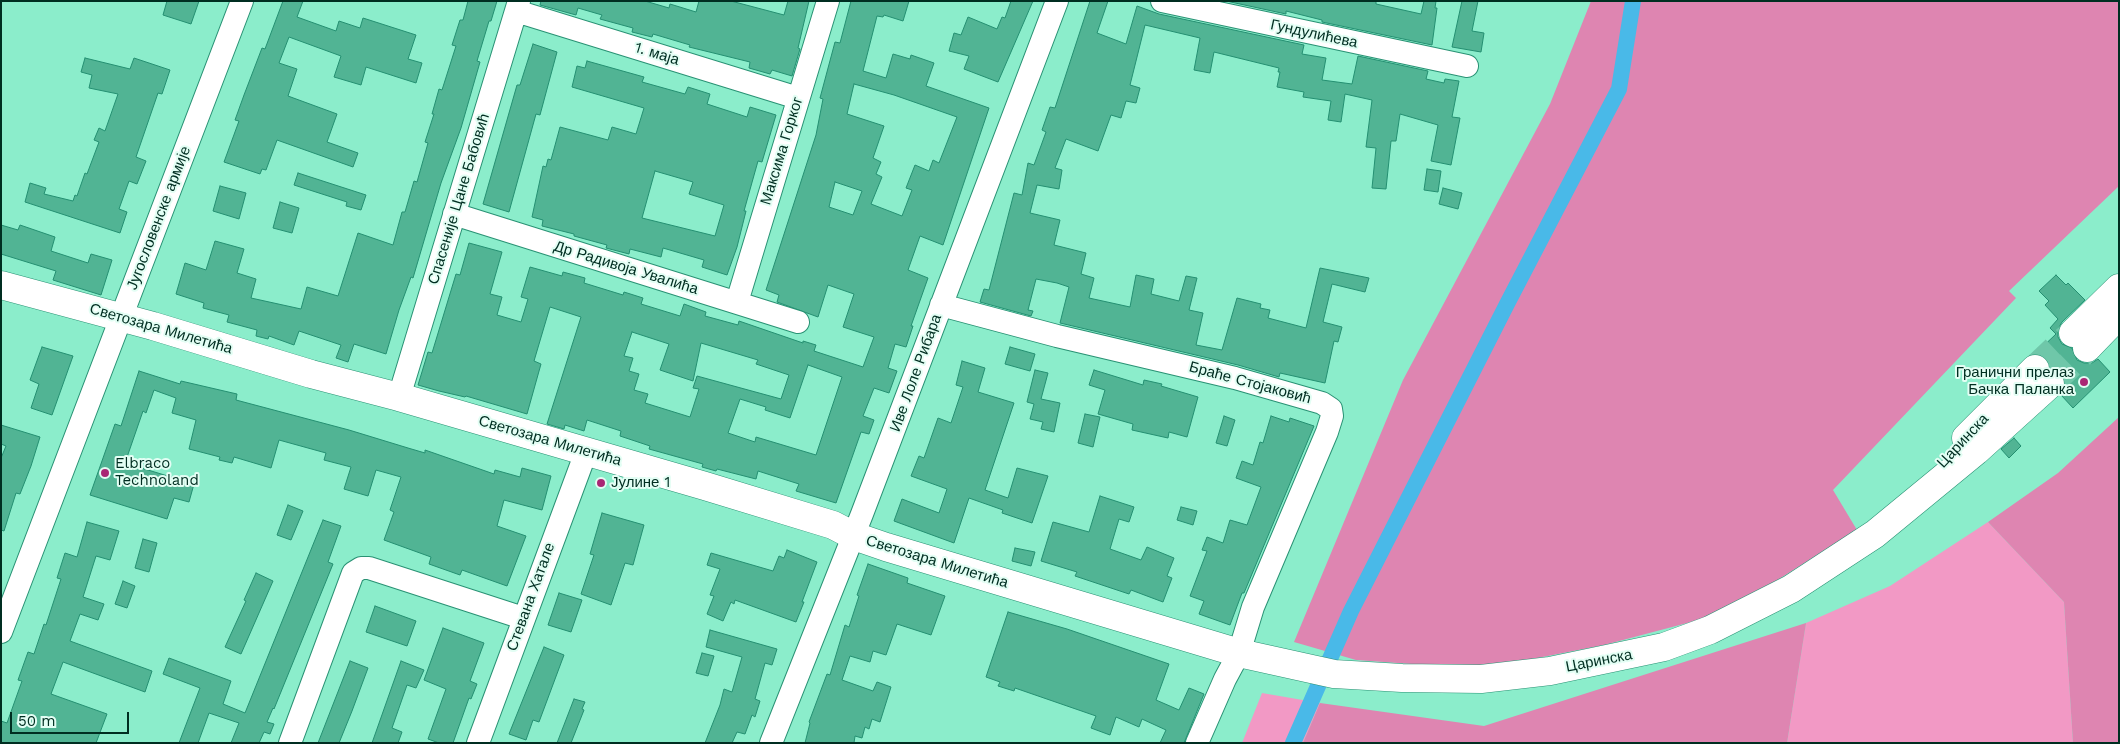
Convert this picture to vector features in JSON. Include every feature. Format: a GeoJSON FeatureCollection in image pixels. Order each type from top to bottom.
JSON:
{"type":"FeatureCollection","features":[{"type":"Feature","properties":{"kind":"main road","name":"Светозара Милетића"},"geometry":{"type":"LineString","coordinates":[[1,285],[311,374],[399,397],[833,525],[854,536],[1239,653]]}},
{"type":"Feature","properties":{"kind":"main road"},"geometry":{"type":"LineString","coordinates":[[2119,288],[2080,341],[2119,315]]}},
{"type":"Feature","properties":{"kind":"main road","name":"Царинска"},"geometry":{"type":"LineString","coordinates":[[1239,653],[1334,674],[1481,679],[1550,671],[1664,647],[1710,630],[1791,589],[1875,534],[1976,452],[2043,376]]}},
{"type":"Feature","properties":{"kind":"street","name":"Југословенске армије"},"geometry":{"type":"LineString","coordinates":[[1,632],[119,318],[242,1]]}},
{"type":"Feature","properties":{"kind":"street","name":"Максима Горког"},"geometry":{"type":"LineString","coordinates":[[737,302],[828,1]]}},
{"type":"Feature","properties":{"kind":"street","name":"Иве Лоле Рибара"},"geometry":{"type":"LineString","coordinates":[[771,743],[854,536],[1057,1]]}},
{"type":"Feature","properties":{"kind":"street","name":"Гундулићева"},"geometry":{"type":"LineString","coordinates":[[1162,1],[1467,66]]}},
{"type":"Feature","properties":{"kind":"street","name":"1. маја"},"geometry":{"type":"LineString","coordinates":[[517,6],[798,98]]}},
{"type":"Feature","properties":{"kind":"street","name":"Спасеније Цане Бабовић"},"geometry":{"type":"LineString","coordinates":[[399,397],[517,6]]}},
{"type":"Feature","properties":{"kind":"street","name":"Др Радивоја Увалића"},"geometry":{"type":"LineString","coordinates":[[454,214],[798,322]]}},
{"type":"Feature","properties":{"kind":"street","name":"Браће Стојаковић"},"geometry":{"type":"LineString","coordinates":[[942,304],[1057,336],[1234,378],[1322,403],[1330,409],[1332,416],[1327,432],[1252,607],[1239,653]]}},
{"type":"Feature","properties":{"kind":"street","name":"Стевана Хатале"},"geometry":{"type":"LineString","coordinates":[[478,743],[586,452]]}},
{"type":"Feature","properties":{"kind":"street"},"geometry":{"type":"LineString","coordinates":[[290,743],[353,573],[361,568],[369,568],[523,618]]}},
{"type":"Feature","properties":{"kind":"street"},"geometry":{"type":"LineString","coordinates":[[1198,743],[1225,679],[1239,653]]}},
{"type":"Feature","properties":{"kind":"shaded area"},"geometry":{"type":"Polygon","coordinates":[[[1591,1],[2119,1],[2119,186],[2009,291],[2016,298],[1833,490],[1857,530],[1725,613],[1604,645],[1481,669],[1356,660],[1294,642],[1403,380],[1550,104],[1591,1]]]}},
{"type":"Feature","properties":{"kind":"shaded area"},"geometry":{"type":"Polygon","coordinates":[[[2119,417],[2119,743],[2073,743],[2064,602],[1988,522],[2058,473],[2119,417]]]}},
{"type":"Feature","properties":{"kind":"shaded area"},"geometry":{"type":"Polygon","coordinates":[[[1988,522],[2064,602],[2073,743],[1787,743],[1806,623],[1890,586],[1988,522]]]}},
{"type":"Feature","properties":{"kind":"shaded area"},"geometry":{"type":"Polygon","coordinates":[[[1806,623],[1787,743],[1303,743],[1320,703],[1484,726],[1806,623]]]}},
{"type":"Feature","properties":{"kind":"shaded area"},"geometry":{"type":"Polygon","coordinates":[[[1262,693],[1320,703],[1303,743],[1242,743],[1262,693]]]}},
{"type":"Feature","properties":{"kind":"building"},"geometry":{"type":"Polygon","coordinates":[[[167,1],[199,1],[191,24],[163,15],[167,1]]]}},
{"type":"Feature","properties":{"kind":"building"},"geometry":{"type":"Polygon","coordinates":[[[283,1],[303,1],[297,17],[336,31],[339,21],[360,28],[363,18],[416,35],[408,59],[422,63],[416,83],[366,67],[361,85],[334,77],[341,56],[289,37],[279,63],[297,69],[288,96],[337,114],[327,142],[358,153],[353,167],[277,140],[266,170],[262,169],[260,174],[224,162],[239,121],[235,120],[244,95],[262,48],[265,49],[283,1]]]}},
{"type":"Feature","properties":{"kind":"building"},"geometry":{"type":"Polygon","coordinates":[[[468,1],[497,1],[477,61],[480,62],[461,128],[441,183],[413,278],[411,277],[399,310],[386,354],[354,344],[348,362],[336,358],[341,345],[299,331],[294,345],[269,336],[268,339],[256,336],[257,330],[227,322],[229,315],[203,308],[204,303],[176,294],[185,263],[206,270],[215,241],[244,249],[237,273],[256,279],[251,298],[301,309],[307,287],[338,296],[358,233],[393,245],[402,212],[405,212],[414,181],[417,182],[428,143],[425,142],[434,114],[432,114],[439,89],[442,90],[456,46],[452,45],[460,20],[463,20],[468,1]]]}},
{"type":"Feature","properties":{"kind":"building"},"geometry":{"type":"Polygon","coordinates":[[[541,1],[645,1],[669,8],[670,4],[696,12],[699,1],[731,1],[784,15],[788,1],[809,1],[798,48],[800,49],[792,76],[772,70],[770,74],[749,68],[750,62],[689,47],[690,45],[653,34],[652,37],[632,32],[633,28],[600,19],[602,15],[578,8],[576,15],[540,5],[541,1]]]}},
{"type":"Feature","properties":{"kind":"building"},"geometry":{"type":"Polygon","coordinates":[[[851,1],[909,1],[903,21],[884,15],[883,17],[877,16],[863,71],[886,78],[893,54],[910,59],[911,55],[934,63],[926,86],[989,108],[943,245],[920,236],[908,270],[928,278],[911,326],[913,326],[906,347],[895,344],[888,368],[897,371],[889,393],[874,388],[863,416],[874,420],[869,434],[861,432],[836,503],[796,491],[799,484],[758,471],[756,479],[702,467],[703,464],[649,449],[650,446],[620,436],[621,431],[587,420],[584,431],[565,425],[564,429],[547,424],[581,317],[550,307],[534,361],[541,364],[527,414],[466,396],[418,385],[428,352],[432,353],[456,274],[460,275],[469,243],[502,252],[490,294],[502,297],[497,315],[521,322],[528,299],[521,297],[530,267],[562,276],[563,272],[585,278],[584,283],[623,295],[624,292],[643,298],[641,304],[680,316],[684,304],[706,312],[705,316],[738,325],[739,321],[803,343],[803,341],[816,345],[814,351],[863,367],[874,337],[843,327],[854,294],[828,285],[818,317],[777,302],[779,295],[766,290],[816,135],[823,99],[820,98],[835,42],[840,43],[851,1]],[[854,84],[847,114],[884,126],[873,158],[881,162],[876,174],[882,177],[871,204],[902,216],[912,190],[906,188],[915,165],[929,171],[933,160],[939,163],[957,117],[894,95],[854,84]],[[835,182],[829,207],[853,215],[862,191],[835,182]],[[632,332],[624,356],[633,358],[629,371],[639,374],[634,390],[648,394],[645,403],[690,417],[699,389],[693,388],[697,376],[781,399],[789,375],[756,364],[758,360],[701,343],[693,381],[660,370],[669,344],[632,332]],[[808,365],[790,418],[765,410],[766,407],[740,399],[728,433],[755,442],[756,437],[816,455],[842,377],[808,365]]]}},
{"type":"Feature","properties":{"kind":"building"},"geometry":{"type":"Polygon","coordinates":[[[1011,1],[1033,1],[998,82],[964,69],[969,56],[949,51],[954,33],[961,35],[968,17],[997,29],[1002,17],[1005,18],[1011,1]]]}},
{"type":"Feature","properties":{"kind":"building"},"geometry":{"type":"Polygon","coordinates":[[[1090,1],[1108,1],[1097,33],[1126,44],[1137,6],[1159,14],[1304,45],[1302,54],[1326,58],[1322,80],[1352,84],[1358,56],[1428,71],[1426,79],[1444,83],[1445,79],[1459,81],[1452,117],[1460,118],[1451,165],[1431,161],[1438,125],[1400,114],[1396,141],[1391,141],[1386,189],[1372,188],[1376,148],[1366,147],[1372,100],[1345,94],[1341,122],[1328,120],[1331,101],[1303,97],[1304,92],[1277,87],[1279,68],[1214,52],[1210,73],[1194,70],[1200,38],[1145,25],[1130,85],[1140,88],[1136,103],[1126,101],[1121,118],[1111,115],[1098,151],[1066,139],[1055,168],[1062,170],[1059,189],[1037,185],[1030,213],[1060,220],[1054,245],[1086,253],[1081,274],[1094,278],[1089,298],[1130,307],[1136,275],[1154,279],[1151,294],[1179,301],[1186,276],[1197,278],[1189,310],[1203,313],[1196,345],[1222,350],[1237,298],[1261,304],[1260,308],[1270,310],[1268,318],[1306,328],[1320,268],[1369,278],[1365,292],[1332,284],[1323,322],[1342,327],[1338,342],[1334,341],[1325,383],[1280,373],[1279,377],[1238,365],[1060,323],[1069,287],[1057,283],[1036,279],[1028,310],[1033,311],[1031,316],[980,302],[984,289],[989,290],[1014,193],[1022,195],[1028,163],[1034,165],[1046,132],[1042,130],[1050,107],[1055,108],[1090,1]]]}},
{"type":"Feature","properties":{"kind":"building"},"geometry":{"type":"Polygon","coordinates":[[[1226,1],[1376,1],[1376,4],[1421,14],[1424,1],[1436,1],[1435,8],[1437,8],[1432,45],[1322,22],[1322,20],[1286,11],[1286,14],[1226,1]]]}},
{"type":"Feature","properties":{"kind":"building"},"geometry":{"type":"Polygon","coordinates":[[[1462,1],[1478,1],[1472,31],[1484,33],[1481,52],[1452,47],[1462,1]]]}},
{"type":"Feature","properties":{"kind":"building"},"geometry":{"type":"Polygon","coordinates":[[[533,44],[557,52],[540,115],[536,114],[509,212],[483,204],[517,85],[520,85],[533,44]]]}},
{"type":"Feature","properties":{"kind":"building"},"geometry":{"type":"Polygon","coordinates":[[[85,58],[130,69],[134,58],[170,70],[162,94],[158,93],[136,157],[146,161],[137,184],[129,181],[119,209],[127,212],[120,233],[25,202],[30,183],[46,188],[44,194],[73,201],[75,195],[77,196],[85,173],[87,174],[99,142],[94,140],[99,128],[105,131],[118,94],[89,88],[92,75],[81,72],[85,58]]]}},
{"type":"Feature","properties":{"kind":"building"},"geometry":{"type":"Polygon","coordinates":[[[587,61],[644,77],[642,82],[685,94],[688,87],[710,94],[707,104],[747,117],[750,107],[776,115],[762,162],[758,161],[744,211],[746,211],[737,247],[727,275],[702,267],[704,260],[663,248],[661,257],[630,249],[629,254],[606,248],[607,245],[542,226],[543,220],[532,217],[543,166],[546,167],[548,159],[551,160],[560,127],[608,140],[612,127],[636,134],[644,108],[572,87],[577,66],[585,68],[587,61]],[[655,171],[642,218],[715,236],[724,205],[689,194],[693,182],[655,171]]]}},
{"type":"Feature","properties":{"kind":"building"},"geometry":{"type":"Polygon","coordinates":[[[1427,169],[1441,171],[1438,192],[1424,190],[1427,169]]]}},
{"type":"Feature","properties":{"kind":"building"},"geometry":{"type":"Polygon","coordinates":[[[298,173],[366,195],[361,210],[346,206],[347,202],[294,185],[298,173]]]}},
{"type":"Feature","properties":{"kind":"building"},"geometry":{"type":"Polygon","coordinates":[[[220,186],[246,193],[239,219],[213,211],[220,186]]]}},
{"type":"Feature","properties":{"kind":"building"},"geometry":{"type":"Polygon","coordinates":[[[1443,188],[1462,193],[1458,209],[1439,204],[1443,188]]]}},
{"type":"Feature","properties":{"kind":"building"},"geometry":{"type":"Polygon","coordinates":[[[280,202],[299,208],[292,233],[273,228],[280,202]]]}},
{"type":"Feature","properties":{"kind":"building"},"geometry":{"type":"Polygon","coordinates":[[[1,225],[18,230],[20,225],[55,237],[51,251],[88,263],[91,254],[112,260],[101,295],[53,280],[56,271],[1,254],[1,225]]]}},
{"type":"Feature","properties":{"kind":"building"},"geometry":{"type":"Polygon","coordinates":[[[2056,275],[2066,285],[2068,283],[2085,300],[2062,322],[2058,329],[2058,337],[2062,344],[2072,348],[2077,360],[2084,363],[2092,363],[2098,359],[2110,372],[2073,408],[2061,395],[2065,388],[2065,380],[2062,374],[2055,369],[2050,369],[2046,358],[2035,354],[2056,334],[2050,328],[2058,319],[2045,305],[2049,301],[2039,291],[2056,275]]]}},
{"type":"Feature","properties":{"kind":"building"},"geometry":{"type":"Polygon","coordinates":[[[42,347],[73,356],[52,415],[31,408],[39,384],[30,380],[42,347]]]}},
{"type":"Feature","properties":{"kind":"building"},"geometry":{"type":"Polygon","coordinates":[[[1010,347],[1035,354],[1030,371],[1005,364],[1010,347]]]}},
{"type":"Feature","properties":{"kind":"building"},"geometry":{"type":"Polygon","coordinates":[[[962,361],[985,368],[978,392],[1014,403],[985,490],[1008,498],[1017,468],[1048,476],[1032,523],[1002,513],[1003,510],[969,498],[954,543],[894,521],[902,499],[939,513],[947,489],[911,476],[919,456],[924,458],[938,418],[951,423],[963,387],[956,385],[962,361]]]}},
{"type":"Feature","properties":{"kind":"building"},"geometry":{"type":"Polygon","coordinates":[[[1035,370],[1048,373],[1041,399],[1060,403],[1054,432],[1041,429],[1043,422],[1030,419],[1034,404],[1027,402],[1035,370]]]}},
{"type":"Feature","properties":{"kind":"building"},"geometry":{"type":"Polygon","coordinates":[[[1094,370],[1143,385],[1144,380],[1162,384],[1161,386],[1198,397],[1187,437],[1169,432],[1168,438],[1132,430],[1133,424],[1098,414],[1105,390],[1089,385],[1094,370]]]}},
{"type":"Feature","properties":{"kind":"building"},"geometry":{"type":"Polygon","coordinates":[[[139,371],[180,384],[181,381],[237,394],[236,400],[349,430],[425,453],[425,450],[494,474],[495,470],[520,477],[522,468],[551,476],[542,510],[504,500],[497,526],[526,536],[507,586],[462,570],[460,575],[429,564],[431,557],[384,540],[394,512],[390,510],[401,477],[376,470],[368,496],[344,489],[351,467],[324,460],[326,453],[279,440],[271,468],[234,457],[232,463],[219,460],[220,457],[189,449],[196,420],[172,413],[176,398],[154,390],[146,413],[143,411],[125,463],[194,484],[189,502],[174,498],[167,519],[90,495],[115,424],[121,426],[139,371]]]}},
{"type":"Feature","properties":{"kind":"building"},"geometry":{"type":"Polygon","coordinates":[[[1085,414],[1100,417],[1093,447],[1078,443],[1085,414]]]}},
{"type":"Feature","properties":{"kind":"building"},"geometry":{"type":"Polygon","coordinates":[[[1224,416],[1235,420],[1227,446],[1216,443],[1224,416]]]}},
{"type":"Feature","properties":{"kind":"building"},"geometry":{"type":"Polygon","coordinates":[[[1271,416],[1289,422],[1290,418],[1314,426],[1230,625],[1199,614],[1204,601],[1190,596],[1207,551],[1202,550],[1207,537],[1223,543],[1230,520],[1247,525],[1261,487],[1236,478],[1242,461],[1253,465],[1260,442],[1263,443],[1271,416]]]}},
{"type":"Feature","properties":{"kind":"building"},"geometry":{"type":"Polygon","coordinates":[[[1,425],[40,437],[20,494],[16,493],[4,531],[1,530],[1,458],[6,446],[1,444],[1,425]]]}},
{"type":"Feature","properties":{"kind":"building"},"geometry":{"type":"Polygon","coordinates":[[[2014,438],[2021,446],[2009,458],[2001,449],[2014,438]]]}},
{"type":"Feature","properties":{"kind":"building"},"geometry":{"type":"Polygon","coordinates":[[[1100,496],[1134,507],[1129,522],[1119,519],[1110,549],[1141,560],[1147,547],[1174,558],[1167,576],[1172,578],[1163,602],[1131,590],[1129,594],[1075,576],[1077,572],[1041,561],[1053,522],[1089,532],[1100,496]]]}},
{"type":"Feature","properties":{"kind":"building"},"geometry":{"type":"Polygon","coordinates":[[[288,505],[303,511],[291,540],[277,535],[288,505]]]}},
{"type":"Feature","properties":{"kind":"building"},"geometry":{"type":"Polygon","coordinates":[[[1181,507],[1197,511],[1193,525],[1177,520],[1181,507]]]}},
{"type":"Feature","properties":{"kind":"building"},"geometry":{"type":"Polygon","coordinates":[[[602,513],[644,525],[633,565],[625,563],[611,605],[581,594],[594,555],[590,554],[602,513]]]}},
{"type":"Feature","properties":{"kind":"building"},"geometry":{"type":"Polygon","coordinates":[[[323,520],[341,526],[328,562],[333,564],[267,722],[274,724],[270,734],[264,732],[259,743],[231,743],[239,723],[209,713],[198,743],[179,743],[200,688],[163,674],[169,658],[231,681],[223,704],[245,713],[323,520]]]}},
{"type":"Feature","properties":{"kind":"building"},"geometry":{"type":"Polygon","coordinates":[[[87,522],[119,531],[110,560],[96,556],[83,597],[104,604],[98,620],[80,614],[70,641],[152,671],[145,692],[63,662],[51,694],[107,714],[96,743],[1,743],[1,721],[7,723],[22,681],[18,680],[28,652],[34,654],[44,624],[46,625],[61,579],[57,578],[65,553],[77,557],[87,522]]]}},
{"type":"Feature","properties":{"kind":"building"},"geometry":{"type":"Polygon","coordinates":[[[143,539],[157,543],[149,572],[135,568],[143,539]]]}},
{"type":"Feature","properties":{"kind":"building"},"geometry":{"type":"Polygon","coordinates":[[[1015,548],[1035,552],[1031,566],[1012,561],[1015,548]]]}},
{"type":"Feature","properties":{"kind":"building"},"geometry":{"type":"Polygon","coordinates":[[[787,550],[817,562],[796,622],[735,600],[734,604],[731,602],[723,621],[707,614],[714,596],[710,595],[720,569],[707,565],[711,553],[773,571],[779,556],[784,558],[787,550]]]}},
{"type":"Feature","properties":{"kind":"building"},"geometry":{"type":"Polygon","coordinates":[[[868,564],[908,578],[907,583],[945,596],[931,635],[897,624],[886,655],[873,651],[870,662],[850,656],[842,680],[873,691],[877,682],[891,687],[880,722],[872,719],[869,729],[865,727],[862,738],[855,736],[854,743],[805,743],[809,722],[827,674],[830,675],[845,625],[849,627],[859,596],[857,595],[868,564]]]}},
{"type":"Feature","properties":{"kind":"building"},"geometry":{"type":"Polygon","coordinates":[[[256,573],[273,581],[241,654],[225,647],[246,601],[244,600],[256,573]]]}},
{"type":"Feature","properties":{"kind":"building"},"geometry":{"type":"Polygon","coordinates":[[[123,581],[135,586],[127,608],[115,604],[123,581]]]}},
{"type":"Feature","properties":{"kind":"building"},"geometry":{"type":"Polygon","coordinates":[[[559,593],[582,600],[571,632],[548,625],[559,593]]]}},
{"type":"Feature","properties":{"kind":"building"},"geometry":{"type":"Polygon","coordinates":[[[375,606],[416,621],[407,646],[366,632],[375,606]]]}},
{"type":"Feature","properties":{"kind":"building"},"geometry":{"type":"Polygon","coordinates":[[[1008,612],[1067,629],[1169,664],[1156,700],[1179,710],[1189,688],[1204,694],[1184,743],[1160,743],[1166,730],[1142,719],[1139,727],[1116,717],[1110,735],[1091,728],[1096,716],[1015,688],[1014,691],[998,686],[1000,682],[986,677],[1008,612]]]}},
{"type":"Feature","properties":{"kind":"building"},"geometry":{"type":"Polygon","coordinates":[[[443,628],[484,643],[470,681],[477,684],[471,699],[469,698],[453,743],[439,743],[428,739],[446,689],[424,680],[443,628]]]}},
{"type":"Feature","properties":{"kind":"building"},"geometry":{"type":"Polygon","coordinates":[[[710,630],[777,649],[772,665],[765,663],[755,699],[760,701],[755,717],[752,715],[745,734],[737,732],[732,743],[705,743],[720,705],[724,689],[732,692],[742,657],[706,647],[710,630]]]}},
{"type":"Feature","properties":{"kind":"building"},"geometry":{"type":"Polygon","coordinates":[[[544,647],[564,655],[539,722],[533,720],[526,740],[509,734],[544,647]]]}},
{"type":"Feature","properties":{"kind":"building"},"geometry":{"type":"Polygon","coordinates":[[[702,653],[714,656],[708,676],[696,673],[702,653]]]}},
{"type":"Feature","properties":{"kind":"building"},"geometry":{"type":"Polygon","coordinates":[[[350,661],[368,668],[352,711],[339,743],[318,743],[350,661]]]}},
{"type":"Feature","properties":{"kind":"building"},"geometry":{"type":"Polygon","coordinates":[[[401,661],[424,670],[416,688],[407,685],[392,728],[402,732],[398,743],[372,743],[401,661]]]}},
{"type":"Feature","properties":{"kind":"building"},"geometry":{"type":"Polygon","coordinates":[[[574,699],[585,702],[582,709],[584,710],[571,743],[557,743],[574,699]]]}},
{"type":"Feature","properties":{"kind":"waterway"},"geometry":{"type":"LineString","coordinates":[[1293,743],[1351,611],[1619,89],[1633,1]]}},
{"type":"Feature","properties":{"kind":"tunnel"},"geometry":{"type":"LineString","coordinates":[[2035,369],[2073,333]]}},
{"type":"Feature","properties":{"kind":"tunnel"},"geometry":{"type":"LineString","coordinates":[[2050,384],[2087,348]]}},
{"type":"Feature","properties":{"kind":"place","name":"Гранични прелаз Бачка Паланка"},"geometry":{"type":"Point","coordinates":[2084,382]}},
{"type":"Feature","properties":{"kind":"place","name":"Elbraco Technoland"},"geometry":{"type":"Point","coordinates":[105,473]}},
{"type":"Feature","properties":{"kind":"place","name":"Јулине 1"},"geometry":{"type":"Point","coordinates":[601,483]}}]}
